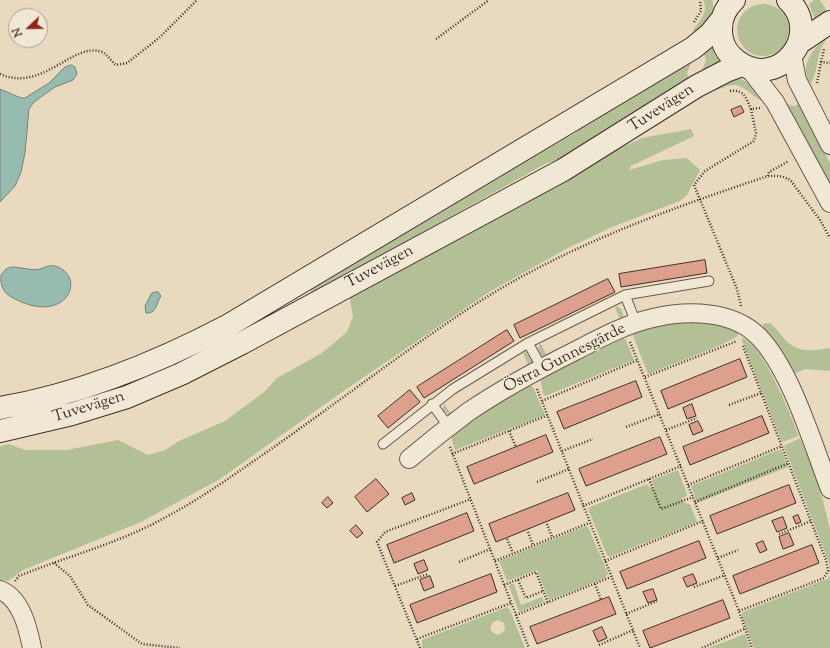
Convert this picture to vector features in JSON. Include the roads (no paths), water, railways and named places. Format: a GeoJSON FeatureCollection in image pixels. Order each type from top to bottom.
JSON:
{"type":"FeatureCollection","features":[{"type":"Feature","properties":{"kind":"main road"},"geometry":{"type":"LineString","coordinates":[[788,0],[795,8],[800,19],[801,31],[795,49]]}},
{"type":"Feature","properties":{"kind":"main road","name":"Tuvevägen"},"geometry":{"type":"LineString","coordinates":[[728,6],[723,42],[730,55],[745,66]]}},
{"type":"Feature","properties":{"kind":"main road","name":"Tuvevägen"},"geometry":{"type":"LineString","coordinates":[[0,408],[63,394],[122,374],[161,358],[229,325],[693,48],[710,34],[728,6]]}},
{"type":"Feature","properties":{"kind":"main road","name":"Tuvevägen"},"geometry":{"type":"LineString","coordinates":[[0,430],[72,414],[127,397],[181,374],[242,343],[563,170],[697,86],[726,70],[745,66],[764,70],[780,65],[795,49],[830,22]]}},
{"type":"Feature","properties":{"kind":"street"},"geometry":{"type":"LineString","coordinates":[[795,49],[797,80],[830,145]]}},
{"type":"Feature","properties":{"kind":"street"},"geometry":{"type":"LineString","coordinates":[[745,66],[775,102],[830,203]]}},
{"type":"Feature","properties":{"kind":"street","name":"Östra Gunnesgärde"},"geometry":{"type":"LineString","coordinates":[[409,459],[470,411],[537,370],[630,325],[653,318],[691,313],[709,315],[740,332],[759,337],[781,371],[798,405],[830,489]]}},
{"type":"Feature","properties":{"kind":"street"},"geometry":{"type":"LineString","coordinates":[[3,591],[20,610],[28,630],[32,648]]}},
{"type":"Feature","properties":{"kind":"lane"},"geometry":{"type":"LineString","coordinates":[[383,444],[432,404],[528,343],[625,295],[709,281]]}},
{"type":"Feature","properties":{"kind":"lane"},"geometry":{"type":"LineString","coordinates":[[625,295],[630,325]]}},
{"type":"Feature","properties":{"kind":"lane"},"geometry":{"type":"LineString","coordinates":[[528,343],[537,370]]}},
{"type":"Feature","properties":{"kind":"lane"},"geometry":{"type":"LineString","coordinates":[[432,404],[445,430]]}},
{"type":"Feature","properties":{"kind":"water"},"geometry":{"type":"Polygon","coordinates":[[[72,65],[75,67],[77,74],[73,80],[55,87],[34,102],[29,109],[25,153],[21,172],[15,186],[0,202],[0,89],[21,98],[25,98],[49,83],[65,67],[72,65]]]}},
{"type":"Feature","properties":{"kind":"water"},"geometry":{"type":"Polygon","coordinates":[[[55,266],[65,271],[70,279],[71,288],[67,296],[59,303],[48,307],[33,306],[11,297],[2,287],[1,275],[6,269],[12,267],[40,269],[55,266]]]}},
{"type":"Feature","properties":{"kind":"water"},"geometry":{"type":"Polygon","coordinates":[[[158,292],[161,296],[156,308],[150,313],[146,313],[145,306],[152,293],[158,292]]]}}]}
